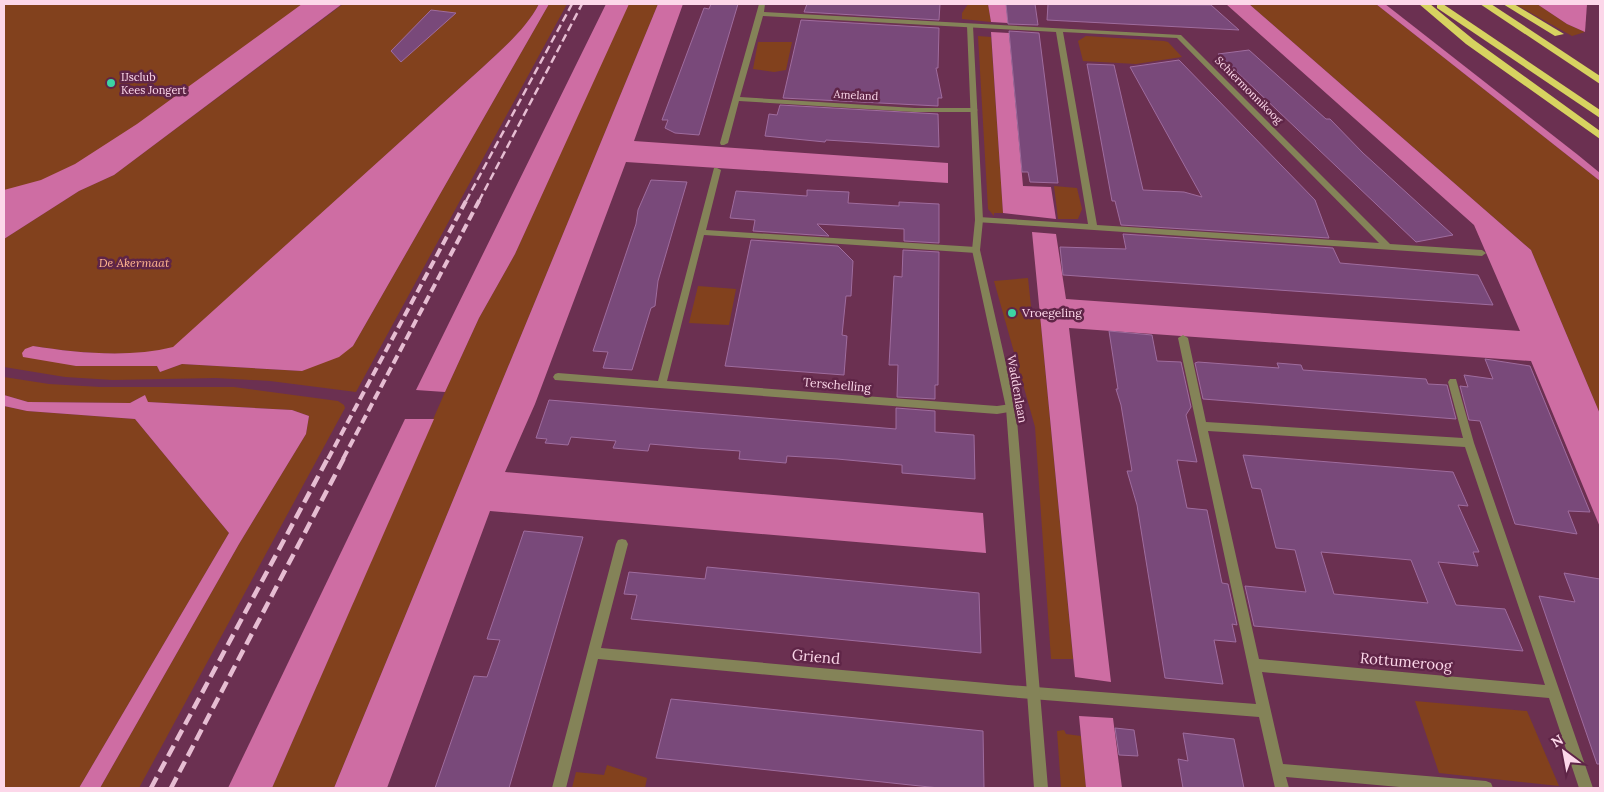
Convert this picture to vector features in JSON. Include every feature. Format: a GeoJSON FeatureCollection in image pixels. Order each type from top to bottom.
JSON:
{"type":"FeatureCollection","features":[{"type":"Feature","properties":{"kind":"highway"},"geometry":{"type":"LineString","coordinates":[[1424,4],[1470,42],[1600,136]]}},
{"type":"Feature","properties":{"kind":"highway"},"geometry":{"type":"LineString","coordinates":[[1437,4],[1600,115]]}},
{"type":"Feature","properties":{"kind":"highway"},"geometry":{"type":"LineString","coordinates":[[1484,4],[1600,81]]}},
{"type":"Feature","properties":{"kind":"highway"},"geometry":{"type":"LineString","coordinates":[[1508,4],[1559,34]]}},
{"type":"Feature","properties":{"kind":"street"},"geometry":{"type":"LineString","coordinates":[[724,143],[762,4]]}},
{"type":"Feature","properties":{"kind":"street"},"geometry":{"type":"LineString","coordinates":[[760,14],[970,26]]}},
{"type":"Feature","properties":{"kind":"street","name":"Schiermonnikoog"},"geometry":{"type":"LineString","coordinates":[[970,26],[1179,36],[1387,246]]}},
{"type":"Feature","properties":{"kind":"street","name":"Waddenlaan"},"geometry":{"type":"LineString","coordinates":[[970,26],[980,220],[976,250],[1010,408],[1041,788]]}},
{"type":"Feature","properties":{"kind":"street"},"geometry":{"type":"LineString","coordinates":[[1059,30],[1093,228]]}},
{"type":"Feature","properties":{"kind":"street","name":"Ameland"},"geometry":{"type":"LineString","coordinates":[[736,99],[915,110],[974,110]]}},
{"type":"Feature","properties":{"kind":"street"},"geometry":{"type":"LineString","coordinates":[[662,384],[717,170]]}},
{"type":"Feature","properties":{"kind":"street"},"geometry":{"type":"LineString","coordinates":[[980,220],[1482,253]]}},
{"type":"Feature","properties":{"kind":"street"},"geometry":{"type":"LineString","coordinates":[[701,232],[976,250]]}},
{"type":"Feature","properties":{"kind":"street"},"geometry":{"type":"LineString","coordinates":[[1183,338],[1282,788]]}},
{"type":"Feature","properties":{"kind":"street","name":"Terschelling"},"geometry":{"type":"LineString","coordinates":[[558,377],[997,410],[1010,408]]}},
{"type":"Feature","properties":{"kind":"street"},"geometry":{"type":"LineString","coordinates":[[1453,382],[1469,443],[1586,788]]}},
{"type":"Feature","properties":{"kind":"street"},"geometry":{"type":"LineString","coordinates":[[1202,426],[1469,443]]}},
{"type":"Feature","properties":{"kind":"street"},"geometry":{"type":"LineString","coordinates":[[559,788],[596,653],[622,544]]}},
{"type":"Feature","properties":{"kind":"street","name":"Griend"},"geometry":{"type":"LineString","coordinates":[[596,653],[1034,692]]}},
{"type":"Feature","properties":{"kind":"street","name":"Rottumeroog"},"geometry":{"type":"LineString","coordinates":[[1254,665],[1554,692]]}},
{"type":"Feature","properties":{"kind":"street"},"geometry":{"type":"LineString","coordinates":[[1034,692],[1264,712]]}},
{"type":"Feature","properties":{"kind":"street"},"geometry":{"type":"LineString","coordinates":[[1278,770],[1486,788]]}},
{"type":"Feature","properties":{"kind":"green space","name":"IJsclub Kees Jongert"},"geometry":{"type":"Polygon","coordinates":[[[4,4],[327,4],[4,212],[4,4]]]}},
{"type":"Feature","properties":{"kind":"green space","name":"De Akermaat"},"geometry":{"type":"Polygon","coordinates":[[[343,4],[539,4],[528,22],[514,38],[173,348],[121,354],[67,351],[33,346],[76,366],[157,366],[160,372],[182,364],[302,371],[353,346],[549,4],[567,4],[356,392],[270,381],[216,378],[113,380],[65,377],[4,367],[4,239],[79,191],[114,175],[343,4]]]}},
{"type":"Feature","properties":{"kind":"green space"},"geometry":{"type":"Polygon","coordinates":[[[628,4],[658,4],[334,788],[272,788],[445,392],[479,318],[515,254],[628,4]]]}},
{"type":"Feature","properties":{"kind":"green space"},"geometry":{"type":"Polygon","coordinates":[[[968,4],[988,4],[991,22],[962,19],[962,13],[968,4]]]}},
{"type":"Feature","properties":{"kind":"green space"},"geometry":{"type":"Polygon","coordinates":[[[1249,4],[1376,4],[1600,181],[1600,414],[1531,250],[1249,4]]]}},
{"type":"Feature","properties":{"kind":"green space"},"geometry":{"type":"Polygon","coordinates":[[[1515,4],[1537,4],[1567,24],[1585,32],[1572,36],[1515,4]]]}},
{"type":"Feature","properties":{"kind":"green space"},"geometry":{"type":"Polygon","coordinates":[[[978,36],[991,37],[1003,213],[994,213],[994,216],[988,209],[978,36]]]}},
{"type":"Feature","properties":{"kind":"green space"},"geometry":{"type":"Polygon","coordinates":[[[1086,36],[1164,41],[1168,42],[1182,57],[1136,64],[1083,61],[1078,41],[1086,36]]]}},
{"type":"Feature","properties":{"kind":"green space"},"geometry":{"type":"Polygon","coordinates":[[[758,42],[792,42],[786,70],[774,72],[753,69],[758,42]]]}},
{"type":"Feature","properties":{"kind":"green space"},"geometry":{"type":"Polygon","coordinates":[[[1054,186],[1077,188],[1082,209],[1078,219],[1058,219],[1054,186]]]}},
{"type":"Feature","properties":{"kind":"green space"},"geometry":{"type":"Polygon","coordinates":[[[1028,278],[1032,316],[1040,316],[1073,659],[1051,659],[1035,427],[994,281],[1028,278]]]}},
{"type":"Feature","properties":{"kind":"green space"},"geometry":{"type":"Polygon","coordinates":[[[698,286],[736,289],[729,325],[689,323],[698,286]]]}},
{"type":"Feature","properties":{"kind":"green space"},"geometry":{"type":"Polygon","coordinates":[[[4,377],[49,384],[100,387],[234,387],[338,401],[345,408],[139,788],[100,788],[239,544],[306,434],[309,416],[292,410],[147,402],[145,395],[130,403],[28,402],[4,395],[4,377]]]}},
{"type":"Feature","properties":{"kind":"green space"},"geometry":{"type":"Polygon","coordinates":[[[4,406],[27,411],[135,419],[229,533],[79,788],[4,788],[4,406]]]}},
{"type":"Feature","properties":{"kind":"green space"},"geometry":{"type":"Polygon","coordinates":[[[1415,701],[1527,711],[1559,786],[1439,773],[1415,701]]]}},
{"type":"Feature","properties":{"kind":"green space"},"geometry":{"type":"Polygon","coordinates":[[[1064,730],[1066,734],[1081,736],[1086,788],[1061,788],[1057,731],[1064,730]]]}},
{"type":"Feature","properties":{"kind":"green space"},"geometry":{"type":"Polygon","coordinates":[[[607,765],[647,778],[645,788],[572,788],[576,772],[604,775],[607,765]]]}},
{"type":"Feature","properties":{"kind":"shaded area"},"geometry":{"type":"Polygon","coordinates":[[[302,4],[342,4],[114,175],[79,191],[4,239],[4,190],[41,180],[75,164],[137,124],[302,4]]]}},
{"type":"Feature","properties":{"kind":"shaded area"},"geometry":{"type":"Polygon","coordinates":[[[539,4],[549,4],[353,346],[339,357],[302,371],[182,364],[160,372],[157,366],[76,366],[23,357],[22,353],[25,349],[33,346],[67,351],[103,353],[139,352],[173,347],[498,53],[528,22],[539,4]]]}},
{"type":"Feature","properties":{"kind":"shaded area"},"geometry":{"type":"Polygon","coordinates":[[[606,4],[629,4],[515,254],[479,318],[445,392],[416,390],[606,4]]]}},
{"type":"Feature","properties":{"kind":"shaded area"},"geometry":{"type":"Polygon","coordinates":[[[658,4],[683,4],[634,141],[948,163],[948,183],[626,162],[535,404],[505,472],[983,513],[986,553],[490,511],[387,788],[334,788],[658,4]]]}},
{"type":"Feature","properties":{"kind":"shaded area"},"geometry":{"type":"Polygon","coordinates":[[[988,4],[1006,4],[1008,23],[991,22],[988,4]]]}},
{"type":"Feature","properties":{"kind":"shaded area"},"geometry":{"type":"Polygon","coordinates":[[[1226,4],[1249,4],[1531,250],[1600,414],[1600,527],[1531,361],[1069,328],[1111,682],[1075,677],[1032,232],[1056,234],[1066,299],[1520,331],[1474,225],[1226,4]]]}},
{"type":"Feature","properties":{"kind":"shaded area"},"geometry":{"type":"Polygon","coordinates":[[[1376,4],[1385,4],[1578,155],[1600,173],[1600,181],[1376,4]]]}},
{"type":"Feature","properties":{"kind":"shaded area"},"geometry":{"type":"Polygon","coordinates":[[[1537,4],[1587,4],[1585,32],[1567,24],[1537,4]]]}},
{"type":"Feature","properties":{"kind":"shaded area"},"geometry":{"type":"Polygon","coordinates":[[[991,32],[1009,33],[1023,186],[1051,187],[1056,219],[1003,213],[991,32]]]}},
{"type":"Feature","properties":{"kind":"shaded area"},"geometry":{"type":"Polygon","coordinates":[[[4,395],[28,402],[130,403],[145,395],[148,402],[292,410],[309,416],[306,434],[239,544],[100,788],[79,788],[229,533],[135,419],[27,411],[4,406],[4,395]]]}},
{"type":"Feature","properties":{"kind":"shaded area"},"geometry":{"type":"Polygon","coordinates":[[[405,419],[434,419],[272,788],[228,788],[405,419]]]}},
{"type":"Feature","properties":{"kind":"shaded area"},"geometry":{"type":"Polygon","coordinates":[[[1079,716],[1113,718],[1122,788],[1086,788],[1079,716]]]}},
{"type":"Feature","properties":{"kind":"building"},"geometry":{"type":"Polygon","coordinates":[[[711,4],[738,4],[699,135],[675,133],[665,128],[668,120],[662,120],[704,8],[709,9],[711,4]]]}},
{"type":"Feature","properties":{"kind":"building"},"geometry":{"type":"Polygon","coordinates":[[[807,4],[940,4],[939,20],[804,12],[807,4]]]}},
{"type":"Feature","properties":{"kind":"building"},"geometry":{"type":"Polygon","coordinates":[[[1006,4],[1035,4],[1038,25],[1008,24],[1006,4]]]}},
{"type":"Feature","properties":{"kind":"building"},"geometry":{"type":"Polygon","coordinates":[[[1048,4],[1211,5],[1239,30],[1047,20],[1048,4]]]}},
{"type":"Feature","properties":{"kind":"building"},"geometry":{"type":"Polygon","coordinates":[[[431,10],[456,13],[401,62],[391,51],[431,10]]]}},
{"type":"Feature","properties":{"kind":"building"},"geometry":{"type":"Polygon","coordinates":[[[801,20],[939,28],[938,68],[936,68],[942,98],[938,98],[938,106],[783,98],[801,20]]]}},
{"type":"Feature","properties":{"kind":"building"},"geometry":{"type":"Polygon","coordinates":[[[1009,31],[1039,33],[1058,183],[1030,182],[1028,172],[1022,172],[1009,31]]]}},
{"type":"Feature","properties":{"kind":"building"},"geometry":{"type":"Polygon","coordinates":[[[1249,50],[1326,119],[1330,119],[1363,153],[1453,235],[1416,242],[1218,54],[1249,50]]]}},
{"type":"Feature","properties":{"kind":"building"},"geometry":{"type":"Polygon","coordinates":[[[1179,60],[1315,200],[1329,238],[1121,225],[1115,201],[1112,201],[1087,64],[1114,65],[1143,190],[1184,192],[1202,197],[1130,67],[1179,60]]]}},
{"type":"Feature","properties":{"kind":"building"},"geometry":{"type":"Polygon","coordinates":[[[780,105],[938,114],[939,147],[826,140],[825,142],[765,136],[769,114],[777,115],[780,105]]]}},
{"type":"Feature","properties":{"kind":"building"},"geometry":{"type":"Polygon","coordinates":[[[651,180],[687,182],[658,281],[655,306],[651,308],[632,370],[603,368],[608,352],[593,351],[636,224],[638,210],[651,180]]]}},
{"type":"Feature","properties":{"kind":"building"},"geometry":{"type":"Polygon","coordinates":[[[807,190],[849,192],[848,203],[899,206],[899,202],[939,204],[939,243],[904,241],[904,229],[817,224],[829,236],[753,231],[755,220],[730,218],[736,191],[807,196],[807,190]]]}},
{"type":"Feature","properties":{"kind":"building"},"geometry":{"type":"Polygon","coordinates":[[[1123,234],[1333,248],[1340,263],[1478,275],[1493,305],[1063,275],[1060,247],[1126,249],[1123,234]]]}},
{"type":"Feature","properties":{"kind":"building"},"geometry":{"type":"Polygon","coordinates":[[[751,240],[838,246],[853,261],[851,296],[846,296],[842,335],[847,336],[844,375],[725,366],[751,240]]]}},
{"type":"Feature","properties":{"kind":"building"},"geometry":{"type":"Polygon","coordinates":[[[903,250],[939,252],[938,385],[935,385],[935,399],[897,397],[898,365],[889,365],[894,276],[902,277],[903,250]]]}},
{"type":"Feature","properties":{"kind":"building"},"geometry":{"type":"Polygon","coordinates":[[[1109,331],[1152,335],[1157,361],[1181,362],[1191,407],[1186,415],[1197,462],[1177,460],[1187,508],[1207,510],[1222,583],[1228,584],[1237,625],[1232,624],[1236,642],[1214,640],[1223,684],[1165,678],[1137,505],[1127,471],[1132,471],[1121,405],[1116,389],[1118,389],[1109,331]]]}},
{"type":"Feature","properties":{"kind":"building"},"geometry":{"type":"Polygon","coordinates":[[[1485,359],[1530,366],[1590,512],[1568,511],[1577,534],[1515,524],[1480,421],[1469,420],[1460,386],[1468,387],[1464,375],[1493,379],[1485,359]]]}},
{"type":"Feature","properties":{"kind":"building"},"geometry":{"type":"Polygon","coordinates":[[[1195,363],[1279,368],[1277,363],[1301,365],[1303,370],[1426,379],[1428,384],[1447,385],[1456,419],[1203,399],[1195,363]]]}},
{"type":"Feature","properties":{"kind":"building"},"geometry":{"type":"Polygon","coordinates":[[[549,400],[896,429],[896,408],[935,411],[935,432],[974,435],[975,479],[902,473],[902,465],[837,459],[787,456],[786,463],[739,459],[740,451],[650,444],[648,451],[613,448],[616,441],[571,437],[568,445],[545,443],[547,439],[536,438],[549,400]]]}},
{"type":"Feature","properties":{"kind":"building"},"geometry":{"type":"Polygon","coordinates":[[[1243,455],[1453,472],[1468,506],[1458,505],[1479,552],[1473,552],[1478,566],[1438,562],[1456,605],[1505,609],[1523,651],[1254,626],[1245,586],[1306,592],[1295,550],[1276,548],[1261,489],[1252,488],[1243,455]],[[1321,552],[1334,594],[1428,603],[1411,560],[1321,552]]]}},
{"type":"Feature","properties":{"kind":"building"},"geometry":{"type":"Polygon","coordinates":[[[524,531],[583,537],[509,788],[435,788],[474,676],[487,677],[500,640],[487,639],[524,531]]]}},
{"type":"Feature","properties":{"kind":"building"},"geometry":{"type":"Polygon","coordinates":[[[707,567],[979,593],[981,653],[631,619],[637,595],[624,594],[629,572],[705,579],[707,567]]]}},
{"type":"Feature","properties":{"kind":"building"},"geometry":{"type":"Polygon","coordinates":[[[1564,573],[1600,579],[1600,764],[1597,764],[1539,596],[1575,602],[1564,573]]]}},
{"type":"Feature","properties":{"kind":"building"},"geometry":{"type":"Polygon","coordinates":[[[671,699],[983,731],[984,788],[939,788],[656,758],[671,699]]]}},
{"type":"Feature","properties":{"kind":"building"},"geometry":{"type":"Polygon","coordinates":[[[1115,728],[1134,730],[1138,756],[1119,755],[1115,728]]]}},
{"type":"Feature","properties":{"kind":"building"},"geometry":{"type":"Polygon","coordinates":[[[1183,733],[1234,739],[1244,788],[1183,788],[1178,759],[1188,761],[1183,733]]]}},
{"type":"Feature","properties":{"kind":"railway"},"geometry":{"type":"LineString","coordinates":[[466,201],[572,4]]}},
{"type":"Feature","properties":{"kind":"railway"},"geometry":{"type":"LineString","coordinates":[[479,201],[582,4]]}},
{"type":"Feature","properties":{"kind":"railway"},"geometry":{"type":"LineString","coordinates":[[328,459],[467,199]]}},
{"type":"Feature","properties":{"kind":"railway"},"geometry":{"type":"LineString","coordinates":[[343,459],[480,199]]}},
{"type":"Feature","properties":{"kind":"railway"},"geometry":{"type":"LineString","coordinates":[[151,788],[328,458]]}},
{"type":"Feature","properties":{"kind":"railway"},"geometry":{"type":"LineString","coordinates":[[171,788],[344,458]]}},
{"type":"Feature","properties":{"kind":"place","name":"IJsclub Kees Jongert"},"geometry":{"type":"Point","coordinates":[111,83]}},
{"type":"Feature","properties":{"kind":"place","name":"Vroegeling"},"geometry":{"type":"Point","coordinates":[1012,313]}}]}
